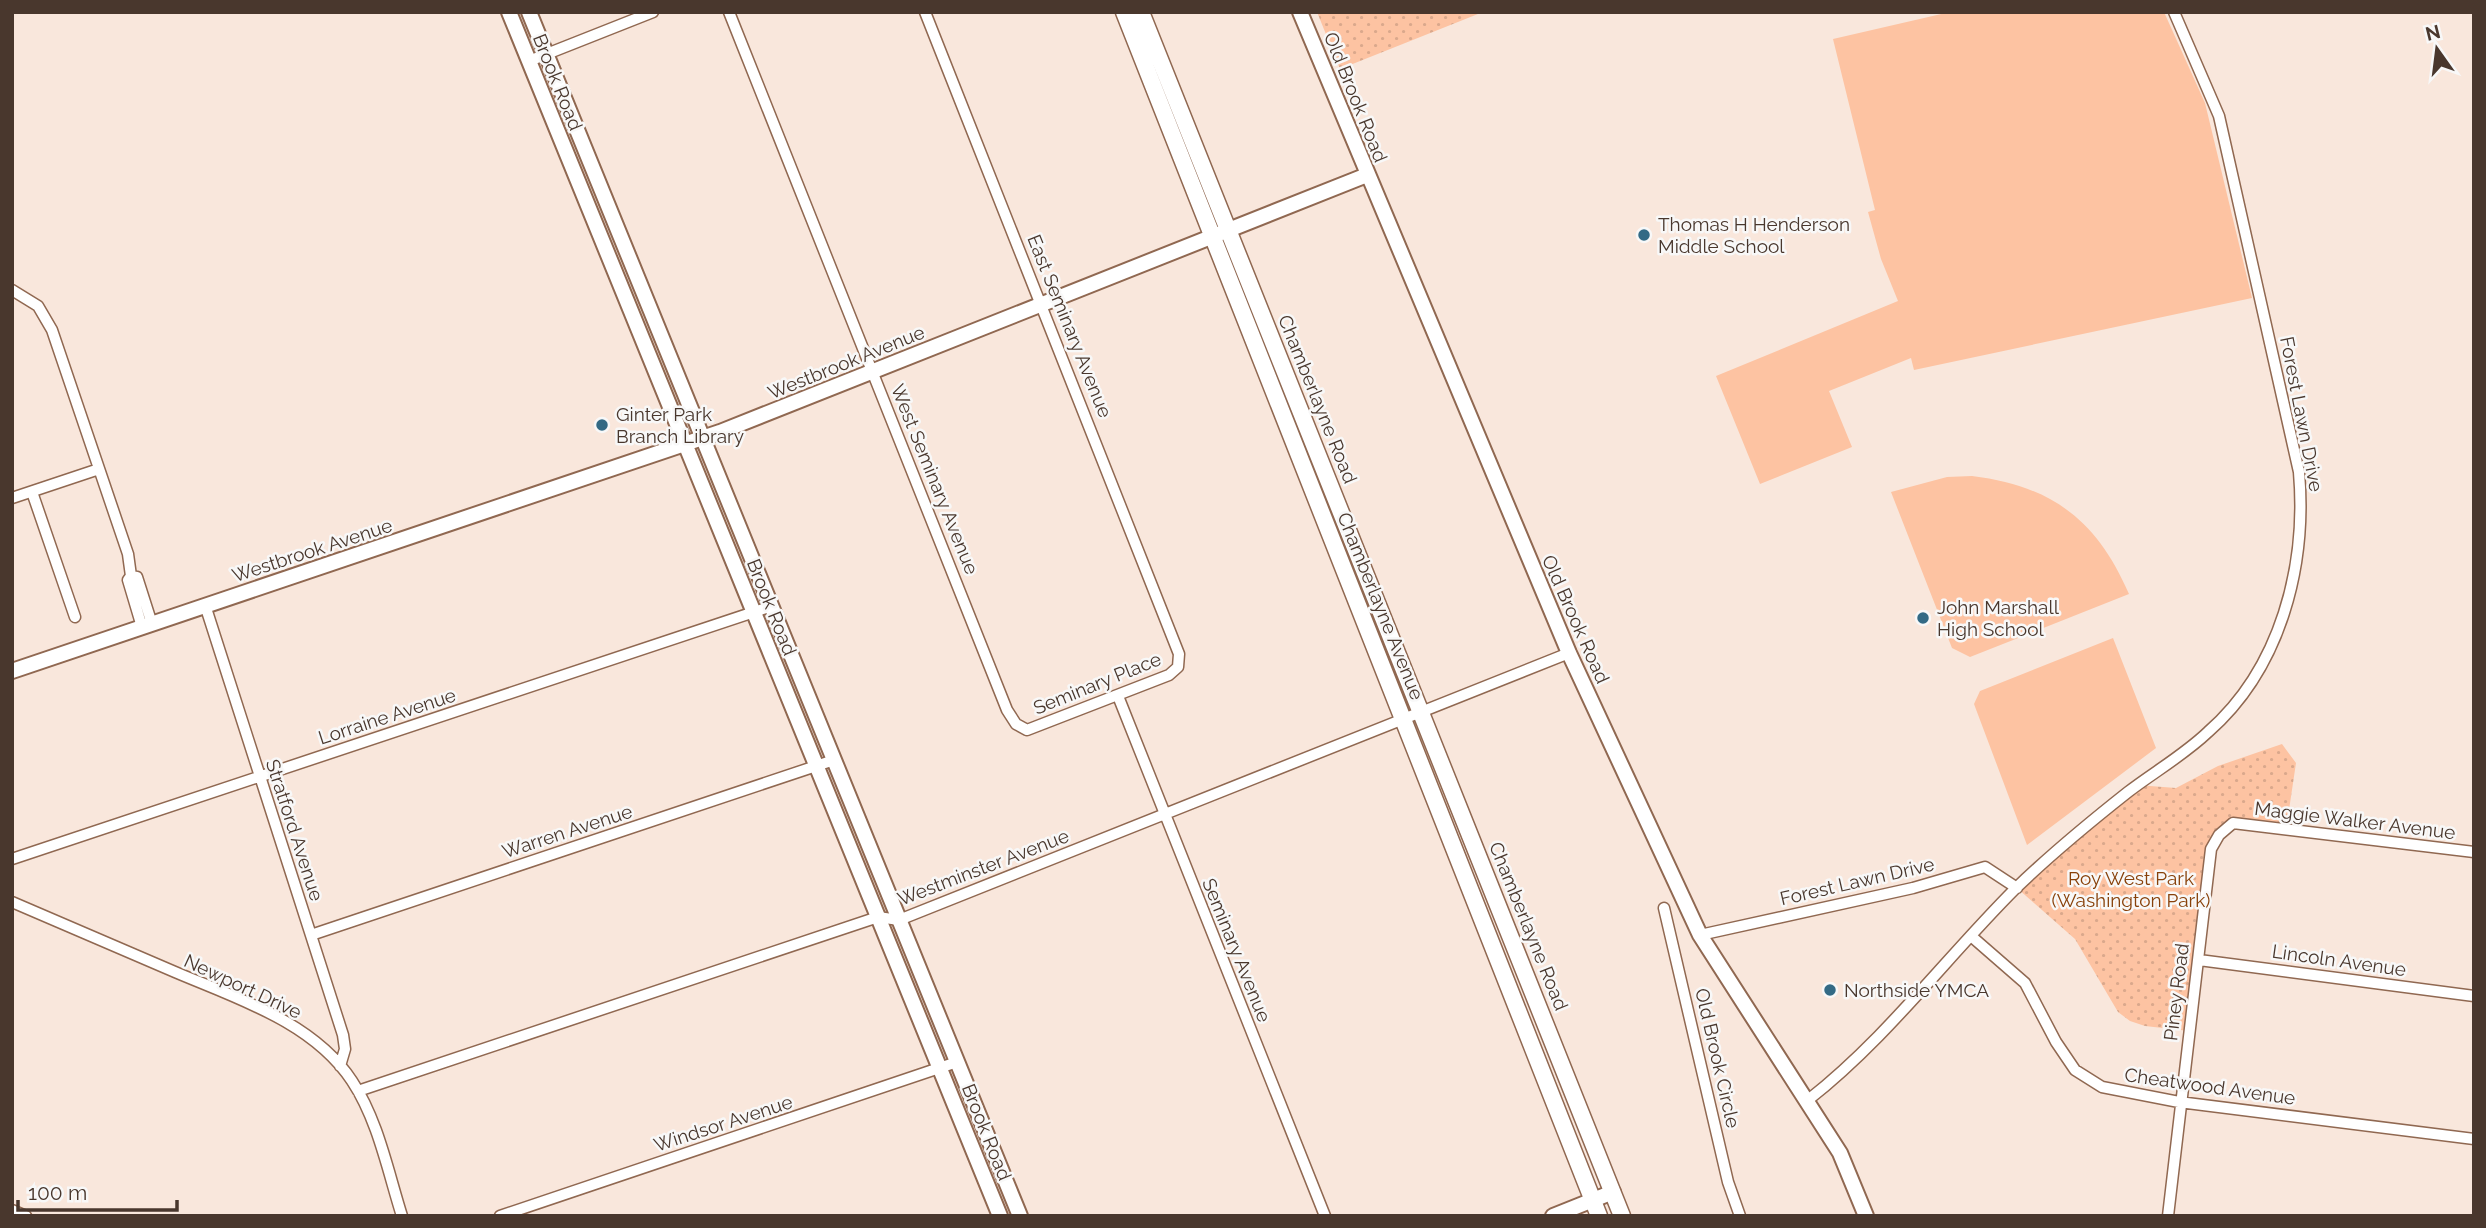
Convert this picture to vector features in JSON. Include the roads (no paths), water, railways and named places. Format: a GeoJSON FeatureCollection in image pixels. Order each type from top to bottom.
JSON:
{"type":"FeatureCollection","features":[{"type":"Feature","properties":{"kind":"main road","name":"Chamberlayne Avenue"},"geometry":{"type":"LineString","coordinates":[[1124,12],[1220,233],[1404,720],[1599,1216]]}},
{"type":"Feature","properties":{"kind":"main road","name":"Chamberlayne Road"},"geometry":{"type":"LineString","coordinates":[[1141,12],[1220,233],[1421,713],[1613,1192]]}},
{"type":"Feature","properties":{"kind":"main road"},"geometry":{"type":"LineString","coordinates":[[1613,1192],[1622,1216]]}},
{"type":"Feature","properties":{"kind":"street","name":"Brook Road"},"geometry":{"type":"LineString","coordinates":[[509,12],[1000,1216]]}},
{"type":"Feature","properties":{"kind":"street","name":"Brook Road"},"geometry":{"type":"LineString","coordinates":[[530,12],[1020,1216]]}},
{"type":"Feature","properties":{"kind":"street"},"geometry":{"type":"LineString","coordinates":[[529,61],[653,12]]}},
{"type":"Feature","properties":{"kind":"street","name":"West Seminary Avenue"},"geometry":{"type":"LineString","coordinates":[[729,12],[1016,724]]}},
{"type":"Feature","properties":{"kind":"street","name":"East Seminary Avenue"},"geometry":{"type":"LineString","coordinates":[[925,12],[1180,654]]}},
{"type":"Feature","properties":{"kind":"street","name":"Old Brook Road"},"geometry":{"type":"LineString","coordinates":[[1300,12],[1569,653],[1700,935],[1840,1153],[1866,1216]]}},
{"type":"Feature","properties":{"kind":"street","name":"Forest Lawn Drive"},"geometry":{"type":"LineString","coordinates":[[1808,1100],[1873,1043],[2017,888],[2128,792],[2208,732],[2244,695],[2261,667],[2284,617],[2302,512],[2299,472],[2219,116],[2174,12]]}},
{"type":"Feature","properties":{"kind":"street","name":"Westbrook Avenue"},"geometry":{"type":"LineString","coordinates":[[12,671],[685,445],[1367,175]]}},
{"type":"Feature","properties":{"kind":"street"},"geometry":{"type":"LineString","coordinates":[[12,290],[38,306],[52,330],[128,554],[131,576],[129,585],[147,625]]}},
{"type":"Feature","properties":{"kind":"street"},"geometry":{"type":"LineString","coordinates":[[12,498],[99,469]]}},
{"type":"Feature","properties":{"kind":"street"},"geometry":{"type":"LineString","coordinates":[[32,492],[75,617]]}},
{"type":"Feature","properties":{"kind":"street","name":"Stratford Avenue"},"geometry":{"type":"LineString","coordinates":[[205,606],[345,1042],[340,1066]]}},
{"type":"Feature","properties":{"kind":"street","name":"Lorraine Avenue"},"geometry":{"type":"LineString","coordinates":[[12,859],[772,606]]}},
{"type":"Feature","properties":{"kind":"street","name":"Westminster Avenue"},"geometry":{"type":"LineString","coordinates":[[358,1091],[878,917],[899,920],[1569,653]]}},
{"type":"Feature","properties":{"kind":"street","name":"Seminary Place"},"geometry":{"type":"LineString","coordinates":[[1016,724],[1027,730],[1036,728],[1170,675],[1178,667],[1180,654]]}},
{"type":"Feature","properties":{"kind":"street","name":"Seminary Avenue"},"geometry":{"type":"LineString","coordinates":[[1118,696],[1325,1216]]}},
{"type":"Feature","properties":{"kind":"street","name":"Warren Avenue"},"geometry":{"type":"LineString","coordinates":[[311,935],[834,760]]}},
{"type":"Feature","properties":{"kind":"street","name":"Maggie Walker Avenue"},"geometry":{"type":"LineString","coordinates":[[2233,823],[2474,852]]}},
{"type":"Feature","properties":{"kind":"street","name":"Piney Road"},"geometry":{"type":"LineString","coordinates":[[2168,1216],[2210,849],[2219,835],[2233,823]]}},
{"type":"Feature","properties":{"kind":"street","name":"Forest Lawn Drive"},"geometry":{"type":"LineString","coordinates":[[1700,935],[1913,888],[1985,867],[2017,888]]}},
{"type":"Feature","properties":{"kind":"street","name":"Newport Drive"},"geometry":{"type":"LineString","coordinates":[[12,902],[278,1017],[314,1042],[340,1066],[358,1091],[375,1132],[402,1216]]}},
{"type":"Feature","properties":{"kind":"street","name":"Old Brook Circle"},"geometry":{"type":"LineString","coordinates":[[1664,908],[1728,1182],[1740,1216]]}},
{"type":"Feature","properties":{"kind":"street","name":"Cheatwood Avenue"},"geometry":{"type":"LineString","coordinates":[[1971,936],[2025,983],[2056,1042],[2075,1070],[2102,1087],[2179,1102],[2474,1139]]}},
{"type":"Feature","properties":{"kind":"street","name":"Lincoln Avenue"},"geometry":{"type":"LineString","coordinates":[[2199,960],[2474,996]]}},
{"type":"Feature","properties":{"kind":"street","name":"Windsor Avenue"},"geometry":{"type":"LineString","coordinates":[[500,1216],[957,1062]]}},
{"type":"Feature","properties":{"kind":"street"},"geometry":{"type":"LineString","coordinates":[[1553,1216],[1613,1192]]}},
{"type":"Feature","properties":{"kind":"street"},"geometry":{"type":"LineString","coordinates":[[12,1210],[26,1216]]}},
{"type":"Feature","properties":{"kind":"place","name":"Thomas H Henderson Middle School"},"geometry":{"type":"Point","coordinates":[1644,235]}},
{"type":"Feature","properties":{"kind":"place","name":"Ginter Park Branch Library"},"geometry":{"type":"Point","coordinates":[602,425]}},
{"type":"Feature","properties":{"kind":"place","name":"John Marshall High School"},"geometry":{"type":"Point","coordinates":[1923,618]}},
{"type":"Feature","properties":{"kind":"place","name":"Northside YMCA"},"geometry":{"type":"Point","coordinates":[1830,990]}},
{"type":"Feature","properties":{"kind":"park label","name":"Roy West Park (Washington Park)"},"geometry":{"type":"Point","coordinates":[2131,889]}}]}
